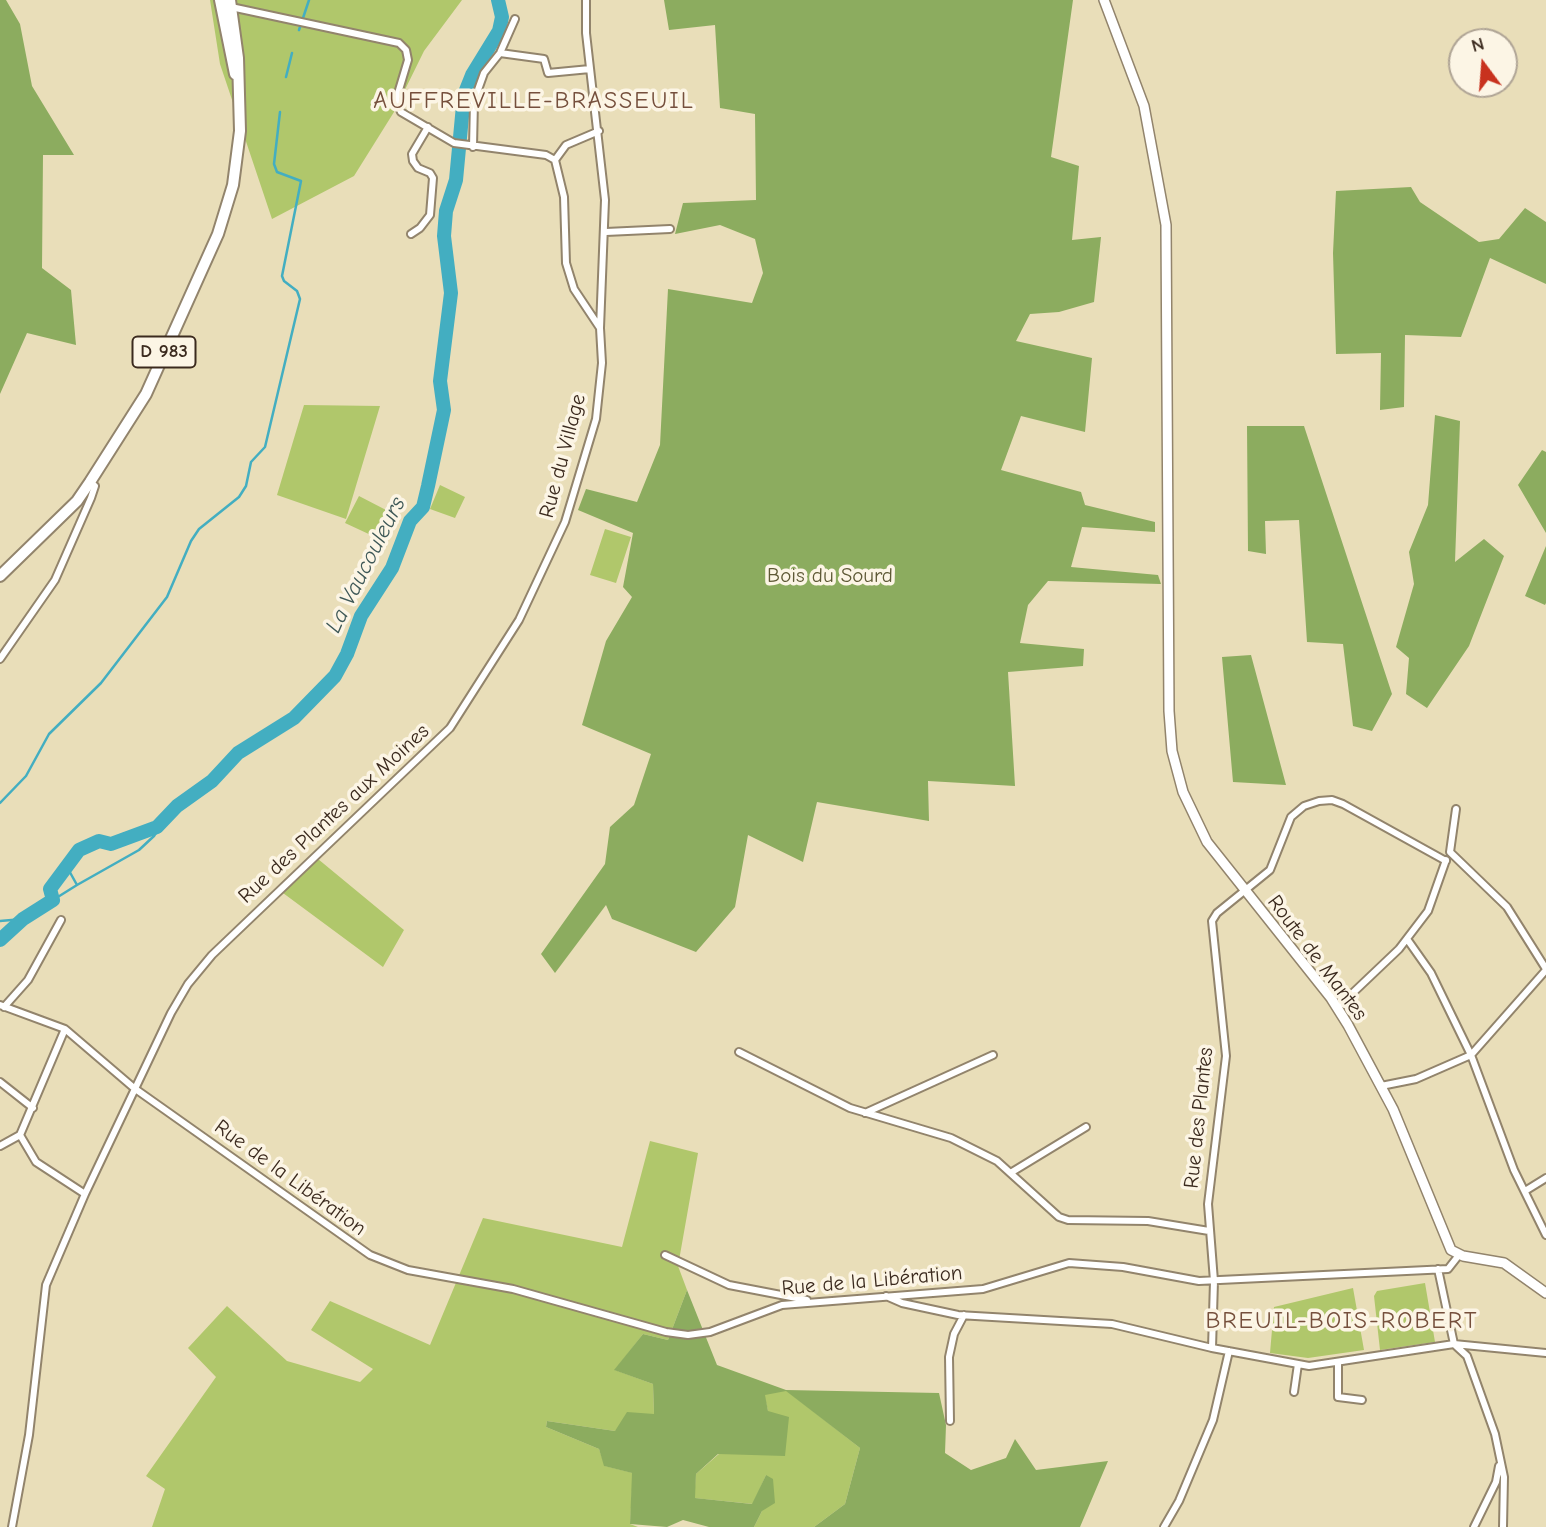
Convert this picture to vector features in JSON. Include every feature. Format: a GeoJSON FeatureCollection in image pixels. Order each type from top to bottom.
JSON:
{"type":"FeatureCollection","features":[{"type":"Feature","properties":{"kind":"main road","name":"Route de Mantes"},"geometry":{"type":"LineString","coordinates":[[1104,0],[1144,106],[1166,225],[1170,711],[1172,751],[1179,781],[1200,831],[1338,1007],[1381,1086],[1446,1242],[1459,1255]]}},
{"type":"Feature","properties":{"kind":"main road","name":"D 983"},"geometry":{"type":"LineString","coordinates":[[0,576],[77,501],[90,482],[145,394],[222,224],[238,155],[239,86],[230,61],[226,4]]}},
{"type":"Feature","properties":{"kind":"main road"},"geometry":{"type":"LineString","coordinates":[[1459,1255],[1509,1266],[1546,1293]]}},
{"type":"Feature","properties":{"kind":"street","name":"Rue du Village"},"geometry":{"type":"LineString","coordinates":[[548,559],[565,522],[596,419],[602,363],[600,328],[606,232],[586,0]]}},
{"type":"Feature","properties":{"kind":"street"},"geometry":{"type":"LineString","coordinates":[[226,4],[399,43],[406,50],[408,60],[397,107],[454,143],[546,155],[555,160],[564,197],[566,263],[574,289],[600,328]]}},
{"type":"Feature","properties":{"kind":"street"},"geometry":{"type":"LineString","coordinates":[[470,147],[474,102],[484,73],[500,52],[515,19]]}},
{"type":"Feature","properties":{"kind":"street"},"geometry":{"type":"LineString","coordinates":[[500,52],[544,59],[548,73],[590,69]]}},
{"type":"Feature","properties":{"kind":"street"},"geometry":{"type":"LineString","coordinates":[[411,234],[420,229],[430,215],[433,178],[430,173],[418,168],[412,154],[428,127]]}},
{"type":"Feature","properties":{"kind":"street"},"geometry":{"type":"LineString","coordinates":[[555,160],[566,145],[599,131]]}},
{"type":"Feature","properties":{"kind":"street"},"geometry":{"type":"LineString","coordinates":[[606,232],[670,229]]}},
{"type":"Feature","properties":{"kind":"street"},"geometry":{"type":"LineString","coordinates":[[0,659],[55,580],[91,498],[95,486],[90,482]]}},
{"type":"Feature","properties":{"kind":"street","name":"Rue des Plantes aux Moines"},"geometry":{"type":"LineString","coordinates":[[12,1527],[29,1435],[46,1284],[134,1088],[182,994],[212,955],[450,728],[519,620],[548,559]]}},
{"type":"Feature","properties":{"kind":"street","name":"Rue des Plantes"},"geometry":{"type":"LineString","coordinates":[[1212,1348],[1214,1281],[1208,1204],[1226,1056],[1210,929],[1217,913],[1270,870],[1291,817],[1304,806],[1319,802],[1332,800],[1343,804],[1446,861]]}},
{"type":"Feature","properties":{"kind":"street"},"geometry":{"type":"LineString","coordinates":[[1338,1007],[1407,939],[1428,911],[1450,852],[1456,809]]}},
{"type":"Feature","properties":{"kind":"street"},"geometry":{"type":"LineString","coordinates":[[1381,1086],[1416,1079],[1471,1055],[1546,970],[1507,907],[1450,852]]}},
{"type":"Feature","properties":{"kind":"street"},"geometry":{"type":"LineString","coordinates":[[2,1006],[28,980],[61,920]]}},
{"type":"Feature","properties":{"kind":"street"},"geometry":{"type":"LineString","coordinates":[[1407,939],[1431,973],[1471,1055],[1514,1170],[1546,1235]]}},
{"type":"Feature","properties":{"kind":"street","name":"Rue de la Libération"},"geometry":{"type":"LineString","coordinates":[[2,1006],[65,1029],[134,1088],[336,1235],[369,1255],[408,1270],[513,1289],[666,1332],[688,1335],[710,1332],[782,1305],[983,1289],[1069,1263],[1123,1267],[1172,1277],[1214,1281],[1438,1269]]}},
{"type":"Feature","properties":{"kind":"street"},"geometry":{"type":"LineString","coordinates":[[0,1146],[20,1135],[65,1029]]}},
{"type":"Feature","properties":{"kind":"street"},"geometry":{"type":"LineString","coordinates":[[739,1052],[865,1113],[951,1138],[1012,1172],[1049,1208],[1068,1220],[1148,1222],[1209,1231]]}},
{"type":"Feature","properties":{"kind":"street"},"geometry":{"type":"LineString","coordinates":[[865,1113],[993,1055]]}},
{"type":"Feature","properties":{"kind":"street"},"geometry":{"type":"LineString","coordinates":[[0,1082],[33,1108]]}},
{"type":"Feature","properties":{"kind":"street"},"geometry":{"type":"LineString","coordinates":[[1012,1172],[1086,1127]]}},
{"type":"Feature","properties":{"kind":"street"},"geometry":{"type":"LineString","coordinates":[[20,1135],[36,1162],[85,1194]]}},
{"type":"Feature","properties":{"kind":"street"},"geometry":{"type":"LineString","coordinates":[[1525,1191],[1546,1178]]}},
{"type":"Feature","properties":{"kind":"street"},"geometry":{"type":"LineString","coordinates":[[665,1255],[729,1285],[816,1302]]}},
{"type":"Feature","properties":{"kind":"street"},"geometry":{"type":"LineString","coordinates":[[1459,1255],[1448,1269],[1438,1269],[1454,1344],[1467,1356],[1489,1415],[1500,1458],[1504,1477],[1503,1527]]}},
{"type":"Feature","properties":{"kind":"street"},"geometry":{"type":"LineString","coordinates":[[884,1296],[902,1303],[964,1315],[1112,1324],[1212,1348],[1309,1366],[1454,1344],[1546,1353]]}},
{"type":"Feature","properties":{"kind":"street"},"geometry":{"type":"LineString","coordinates":[[950,1421],[949,1357],[954,1334],[964,1315]]}},
{"type":"Feature","properties":{"kind":"street"},"geometry":{"type":"LineString","coordinates":[[1164,1527],[1179,1501],[1213,1420],[1229,1351]]}},
{"type":"Feature","properties":{"kind":"street"},"geometry":{"type":"LineString","coordinates":[[1338,1362],[1338,1397],[1362,1400]]}},
{"type":"Feature","properties":{"kind":"street"},"geometry":{"type":"LineString","coordinates":[[1294,1392],[1298,1364]]}},
{"type":"Feature","properties":{"kind":"street"},"geometry":{"type":"LineString","coordinates":[[1474,1527],[1496,1482],[1500,1458]]}},
{"type":"Feature","properties":{"kind":"green space"},"geometry":{"type":"Polygon","coordinates":[[[0,0],[6,0],[20,24],[32,86],[74,155],[43,155],[42,268],[71,290],[76,345],[27,333],[0,394],[0,0]]]}},
{"type":"Feature","properties":{"kind":"green space"},"geometry":{"type":"Polygon","coordinates":[[[210,0],[462,0],[424,51],[394,112],[354,176],[272,219],[220,64],[210,0]]]}},
{"type":"Feature","properties":{"kind":"green space","name":"Bois du Sourd"},"geometry":{"type":"Polygon","coordinates":[[[664,0],[1073,0],[1051,157],[1079,166],[1072,240],[1101,237],[1094,302],[1059,312],[1030,314],[1016,341],[1092,358],[1085,432],[1021,416],[1001,470],[1081,492],[1085,505],[1155,522],[1155,532],[1082,527],[1071,567],[1158,575],[1161,584],[1048,581],[1028,605],[1020,643],[1084,649],[1083,666],[1008,672],[1015,786],[928,781],[929,821],[817,802],[803,862],[748,835],[735,907],[696,952],[612,919],[606,905],[555,973],[541,954],[605,864],[610,827],[634,805],[651,754],[582,725],[606,641],[632,597],[623,587],[633,533],[578,510],[586,489],[637,502],[660,445],[668,289],[752,303],[763,273],[755,239],[720,225],[675,234],[683,203],[756,200],[755,114],[720,108],[715,25],[669,30],[664,0]]]}},
{"type":"Feature","properties":{"kind":"green space"},"geometry":{"type":"Polygon","coordinates":[[[1411,187],[1420,202],[1479,242],[1499,239],[1525,208],[1546,222],[1546,284],[1490,258],[1461,337],[1405,335],[1404,407],[1380,410],[1381,353],[1336,354],[1333,253],[1336,191],[1411,187]]]}},
{"type":"Feature","properties":{"kind":"green space"},"geometry":{"type":"Polygon","coordinates":[[[304,405],[380,406],[346,519],[277,495],[304,405]]]}},
{"type":"Feature","properties":{"kind":"green space"},"geometry":{"type":"Polygon","coordinates":[[[1435,415],[1460,421],[1455,562],[1484,539],[1504,556],[1469,646],[1427,708],[1406,694],[1409,658],[1396,647],[1414,584],[1409,552],[1428,505],[1435,415]]]}},
{"type":"Feature","properties":{"kind":"green space"},"geometry":{"type":"Polygon","coordinates":[[[1247,426],[1304,426],[1392,694],[1372,731],[1353,726],[1343,644],[1307,642],[1299,520],[1265,521],[1266,554],[1248,551],[1247,426]]]}},
{"type":"Feature","properties":{"kind":"green space"},"geometry":{"type":"Polygon","coordinates":[[[1542,450],[1546,452],[1546,533],[1518,485],[1542,450]]]}},
{"type":"Feature","properties":{"kind":"green space"},"geometry":{"type":"Polygon","coordinates":[[[440,485],[465,497],[455,518],[430,509],[440,485]]]}},
{"type":"Feature","properties":{"kind":"green space"},"geometry":{"type":"Polygon","coordinates":[[[359,496],[386,510],[373,536],[345,523],[359,496]]]}},
{"type":"Feature","properties":{"kind":"green space"},"geometry":{"type":"Polygon","coordinates":[[[605,529],[631,537],[616,583],[590,575],[605,529]]]}},
{"type":"Feature","properties":{"kind":"green space"},"geometry":{"type":"Polygon","coordinates":[[[1546,546],[1546,603],[1545,605],[1525,596],[1546,546]]]}},
{"type":"Feature","properties":{"kind":"green space"},"geometry":{"type":"Polygon","coordinates":[[[1251,655],[1286,785],[1233,782],[1222,657],[1251,655]]]}},
{"type":"Feature","properties":{"kind":"green space"},"geometry":{"type":"Polygon","coordinates":[[[318,859],[404,930],[383,967],[283,893],[318,859]]]}},
{"type":"Feature","properties":{"kind":"green space"},"geometry":{"type":"Polygon","coordinates":[[[650,1141],[698,1153],[678,1266],[687,1290],[668,1340],[643,1334],[615,1370],[653,1384],[654,1414],[615,1431],[547,1421],[546,1427],[599,1449],[605,1466],[633,1473],[630,1524],[638,1527],[152,1527],[165,1489],[146,1476],[216,1377],[188,1348],[227,1306],[287,1361],[360,1382],[373,1369],[311,1330],[330,1301],[430,1345],[483,1218],[622,1247],[650,1141]]]}},
{"type":"Feature","properties":{"kind":"green space"},"geometry":{"type":"Polygon","coordinates":[[[1425,1283],[1435,1342],[1380,1350],[1374,1296],[1377,1291],[1425,1283]]]}},
{"type":"Feature","properties":{"kind":"green space"},"geometry":{"type":"Polygon","coordinates":[[[1353,1288],[1364,1350],[1308,1358],[1270,1353],[1274,1307],[1353,1288]]]}},
{"type":"Feature","properties":{"kind":"green space"},"geometry":{"type":"Polygon","coordinates":[[[687,1290],[717,1365],[786,1390],[939,1393],[946,1425],[945,1453],[971,1470],[1006,1458],[1015,1439],[1036,1470],[1108,1461],[1080,1527],[814,1527],[845,1504],[860,1448],[786,1391],[765,1395],[768,1411],[789,1417],[785,1456],[718,1454],[696,1474],[695,1498],[752,1504],[766,1475],[773,1479],[775,1503],[762,1511],[754,1527],[709,1527],[683,1520],[667,1527],[630,1524],[632,1473],[604,1466],[599,1449],[546,1427],[547,1421],[615,1431],[627,1412],[654,1414],[653,1384],[614,1370],[643,1334],[668,1340],[687,1290]]]}},
{"type":"Feature","properties":{"kind":"green space"},"geometry":{"type":"Polygon","coordinates":[[[786,1390],[860,1448],[845,1504],[814,1527],[754,1527],[762,1511],[766,1475],[753,1504],[694,1498],[696,1474],[768,1411],[764,1394],[786,1390]]]}},
{"type":"Feature","properties":{"kind":"waterway"},"geometry":{"type":"LineString","coordinates":[[299,30],[309,0]]}},
{"type":"Feature","properties":{"kind":"waterway","name":"La Vaucouleurs"},"geometry":{"type":"LineString","coordinates":[[0,940],[23,919],[53,900],[50,889],[79,850],[99,841],[111,844],[157,827],[177,806],[212,781],[238,753],[294,718],[335,676],[347,654],[361,616],[392,568],[410,521],[423,507],[428,486],[444,410],[440,381],[451,293],[444,236],[446,211],[456,180],[464,95],[472,75],[499,31],[502,17],[498,0]]}},
{"type":"Feature","properties":{"kind":"waterway"},"geometry":{"type":"LineString","coordinates":[[286,77],[292,53]]}},
{"type":"Feature","properties":{"kind":"waterway"},"geometry":{"type":"LineString","coordinates":[[0,803],[26,776],[49,734],[101,683],[167,597],[191,541],[199,529],[239,497],[246,486],[251,462],[265,447],[300,299],[297,291],[284,281],[282,276],[301,181],[277,172],[274,164],[280,112]]}},
{"type":"Feature","properties":{"kind":"waterway"},"geometry":{"type":"LineString","coordinates":[[77,885],[139,850],[154,836],[165,819]]}},
{"type":"Feature","properties":{"kind":"waterway"},"geometry":{"type":"LineString","coordinates":[[53,900],[77,885],[67,867]]}},
{"type":"Feature","properties":{"kind":"waterway"},"geometry":{"type":"LineString","coordinates":[[0,921],[23,919]]}},
{"type":"Feature","properties":{"kind":"district","name":"AUFFREVILLE-BRASSEUIL"},"geometry":{"type":"Point","coordinates":[534,101]}},
{"type":"Feature","properties":{"kind":"district","name":"BREUIL-BOIS-ROBERT"},"geometry":{"type":"Point","coordinates":[1342,1321]}}]}
